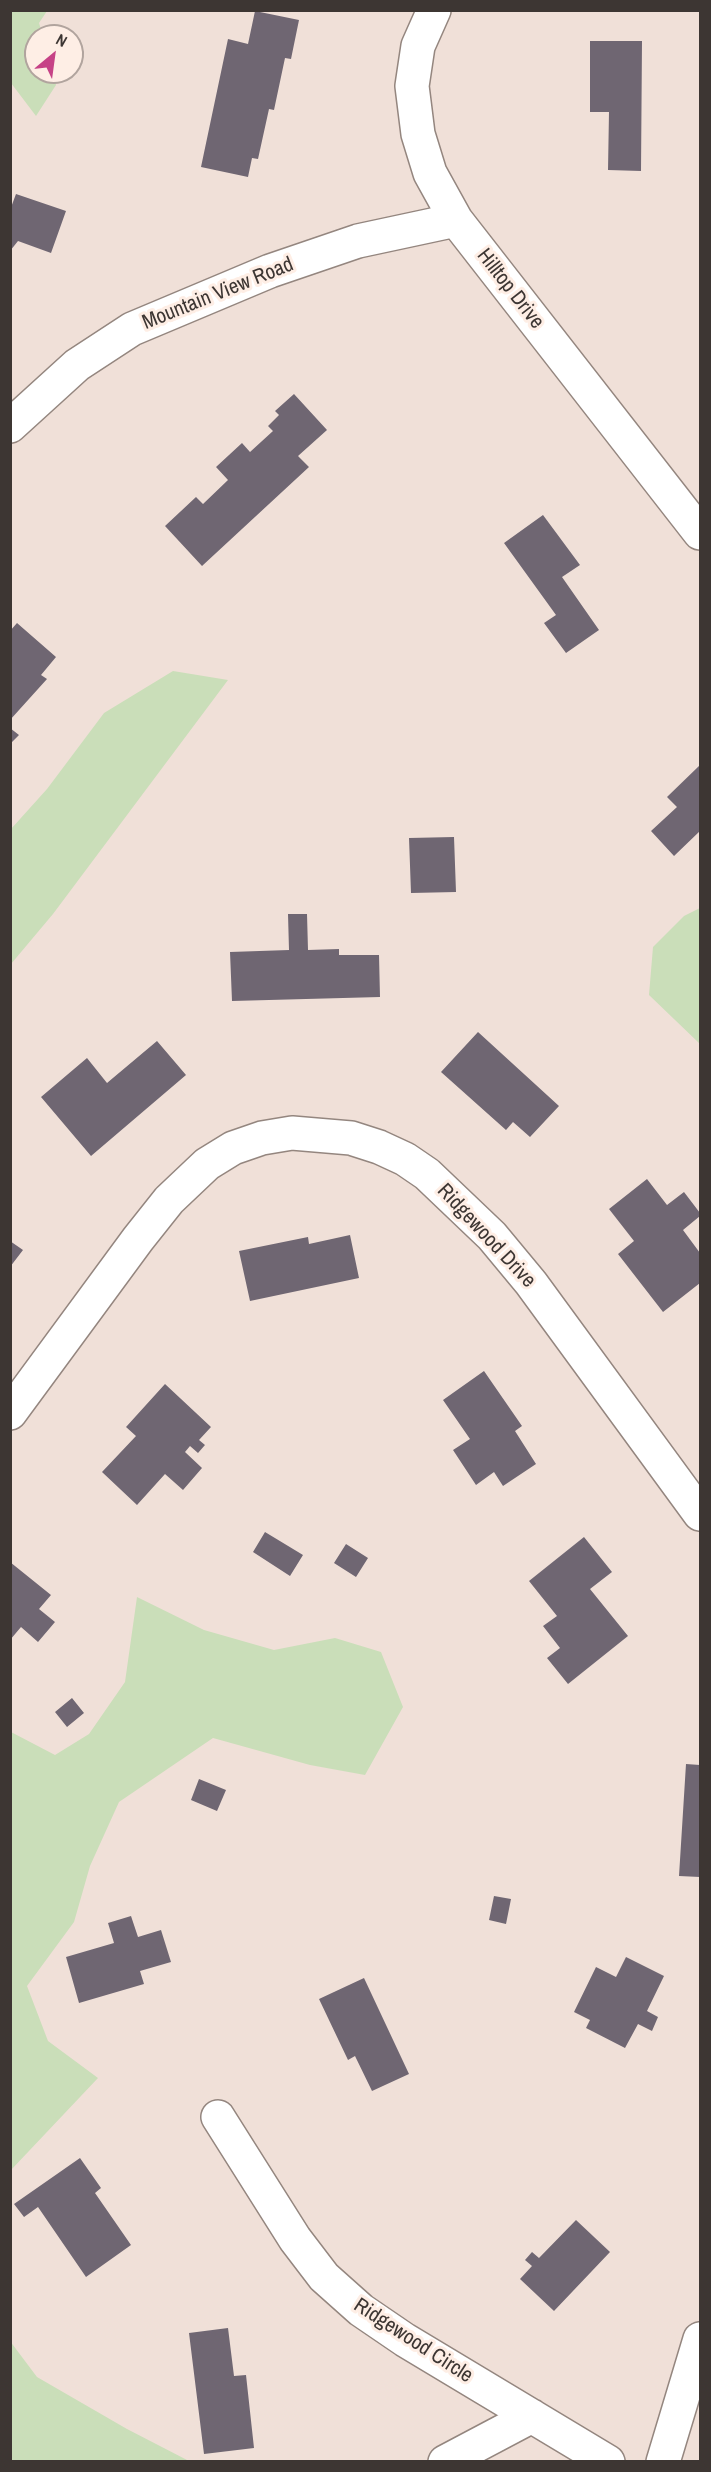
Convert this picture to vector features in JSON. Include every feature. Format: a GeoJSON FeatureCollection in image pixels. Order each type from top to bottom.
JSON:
{"type":"FeatureCollection","features":[{"type":"Feature","properties":{"kind":"street","name":"Hilltop Drive"},"geometry":{"type":"LineString","coordinates":[[434,10],[418,46],[412,86],[418,134],[430,173],[456,220],[700,533]]}},
{"type":"Feature","properties":{"kind":"street","name":"Mountain View Road"},"geometry":{"type":"LineString","coordinates":[[10,426],[77,365],[132,329],[270,271],[358,241],[456,220]]}},
{"type":"Feature","properties":{"kind":"street","name":"Ridgewood Drive"},"geometry":{"type":"LineString","coordinates":[[10,1413],[138,1239],[169,1200],[207,1164],[233,1149],[262,1138],[292,1133],[351,1138],[405,1159],[427,1174],[492,1236],[531,1283],[700,1514]]}},
{"type":"Feature","properties":{"kind":"street","name":"Ridgewood Circle"},"geometry":{"type":"LineString","coordinates":[[218,2117],[295,2239],[324,2277],[361,2310],[396,2334],[608,2462]]}},
{"type":"Feature","properties":{"kind":"street"},"geometry":{"type":"LineString","coordinates":[[663,2462],[700,2339]]}},
{"type":"Feature","properties":{"kind":"street"},"geometry":{"type":"LineString","coordinates":[[445,2462],[532,2416]]}},
{"type":"Feature","properties":{"kind":"green space"},"geometry":{"type":"Polygon","coordinates":[[[11,10],[47,11],[39,24],[24,24],[24,84],[56,85],[36,116],[11,83],[11,10]]]}},
{"type":"Feature","properties":{"kind":"green space"},"geometry":{"type":"Polygon","coordinates":[[[173,671],[228,680],[53,914],[11,964],[11,829],[47,789],[104,713],[173,671]]]}},
{"type":"Feature","properties":{"kind":"green space"},"geometry":{"type":"Polygon","coordinates":[[[700,908],[700,1044],[649,995],[653,947],[684,916],[700,908]]]}},
{"type":"Feature","properties":{"kind":"green space"},"geometry":{"type":"Polygon","coordinates":[[[137,1597],[204,1630],[274,1650],[335,1638],[381,1652],[403,1707],[365,1775],[310,1765],[213,1738],[119,1802],[90,1866],[74,1922],[27,1986],[48,2041],[98,2078],[11,2170],[11,1732],[55,1755],[89,1734],[125,1682],[137,1597]]]}},
{"type":"Feature","properties":{"kind":"green space"},"geometry":{"type":"Polygon","coordinates":[[[10,2341],[37,2377],[127,2429],[189,2461],[11,2461],[10,2341]]]}},
{"type":"Feature","properties":{"kind":"building"},"geometry":{"type":"Polygon","coordinates":[[[255,11],[299,20],[291,59],[285,58],[274,110],[269,109],[258,159],[252,158],[248,177],[201,167],[228,39],[248,44],[255,11]]]}},
{"type":"Feature","properties":{"kind":"building"},"geometry":{"type":"Polygon","coordinates":[[[590,41],[642,41],[641,171],[608,170],[609,112],[590,112],[590,41]]]}},
{"type":"Feature","properties":{"kind":"building"},"geometry":{"type":"Polygon","coordinates":[[[16,194],[66,211],[51,253],[18,241],[10,251],[10,210],[16,194]]]}},
{"type":"Feature","properties":{"kind":"building"},"geometry":{"type":"Polygon","coordinates":[[[294,394],[327,430],[298,456],[309,467],[202,566],[165,526],[196,497],[203,504],[228,480],[216,467],[242,443],[250,452],[273,431],[268,426],[279,415],[275,411],[294,394]]]}},
{"type":"Feature","properties":{"kind":"building"},"geometry":{"type":"Polygon","coordinates":[[[543,515],[580,565],[562,577],[599,630],[566,653],[544,623],[556,615],[504,543],[543,515]]]}},
{"type":"Feature","properties":{"kind":"building"},"geometry":{"type":"Polygon","coordinates":[[[17,623],[56,657],[41,675],[47,679],[10,720],[10,631],[17,623]]]}},
{"type":"Feature","properties":{"kind":"building"},"geometry":{"type":"Polygon","coordinates":[[[10,728],[19,735],[10,744],[10,728]]]}},
{"type":"Feature","properties":{"kind":"building"},"geometry":{"type":"Polygon","coordinates":[[[700,765],[700,831],[674,856],[651,831],[677,807],[667,797],[700,765]]]}},
{"type":"Feature","properties":{"kind":"building"},"geometry":{"type":"Polygon","coordinates":[[[454,837],[456,892],[411,893],[409,838],[454,837]]]}},
{"type":"Feature","properties":{"kind":"building"},"geometry":{"type":"Polygon","coordinates":[[[288,914],[307,914],[308,950],[339,949],[339,955],[379,955],[380,997],[232,1001],[230,952],[289,950],[288,914]]]}},
{"type":"Feature","properties":{"kind":"building"},"geometry":{"type":"Polygon","coordinates":[[[478,1032],[559,1106],[530,1137],[513,1122],[506,1130],[441,1072],[478,1032]]]}},
{"type":"Feature","properties":{"kind":"building"},"geometry":{"type":"Polygon","coordinates":[[[157,1041],[186,1075],[91,1156],[41,1097],[87,1058],[107,1083],[157,1041]]]}},
{"type":"Feature","properties":{"kind":"building"},"geometry":{"type":"Polygon","coordinates":[[[647,1179],[667,1205],[684,1192],[700,1213],[700,1216],[683,1230],[700,1253],[700,1283],[663,1312],[618,1254],[634,1241],[609,1209],[647,1179]]]}},
{"type":"Feature","properties":{"kind":"building"},"geometry":{"type":"Polygon","coordinates":[[[350,1235],[359,1278],[250,1301],[239,1251],[308,1237],[309,1244],[350,1235]]]}},
{"type":"Feature","properties":{"kind":"building"},"geometry":{"type":"Polygon","coordinates":[[[10,1241],[23,1250],[10,1267],[10,1241]]]}},
{"type":"Feature","properties":{"kind":"building"},"geometry":{"type":"Polygon","coordinates":[[[484,1371],[522,1426],[515,1431],[536,1464],[503,1486],[494,1472],[476,1485],[453,1450],[470,1439],[443,1400],[484,1371]]]}},
{"type":"Feature","properties":{"kind":"building"},"geometry":{"type":"Polygon","coordinates":[[[165,1384],[211,1427],[199,1440],[205,1445],[198,1453],[190,1446],[185,1452],[202,1468],[183,1490],[165,1474],[137,1505],[102,1472],[136,1436],[126,1427],[165,1384]]]}},
{"type":"Feature","properties":{"kind":"building"},"geometry":{"type":"Polygon","coordinates":[[[265,1532],[303,1555],[290,1576],[253,1552],[265,1532]]]}},
{"type":"Feature","properties":{"kind":"building"},"geometry":{"type":"Polygon","coordinates":[[[584,1537],[612,1572],[590,1589],[628,1636],[568,1684],[547,1658],[560,1648],[543,1626],[557,1616],[529,1581],[584,1537]]]}},
{"type":"Feature","properties":{"kind":"building"},"geometry":{"type":"Polygon","coordinates":[[[346,1544],[368,1558],[356,1577],[334,1563],[346,1544]]]}},
{"type":"Feature","properties":{"kind":"building"},"geometry":{"type":"Polygon","coordinates":[[[10,1562],[51,1595],[39,1609],[55,1622],[38,1642],[21,1627],[10,1640],[10,1562]]]}},
{"type":"Feature","properties":{"kind":"building"},"geometry":{"type":"Polygon","coordinates":[[[72,1698],[84,1713],[67,1727],[55,1712],[72,1698]]]}},
{"type":"Feature","properties":{"kind":"building"},"geometry":{"type":"Polygon","coordinates":[[[686,1764],[700,1765],[700,1877],[679,1876],[686,1764]]]}},
{"type":"Feature","properties":{"kind":"building"},"geometry":{"type":"Polygon","coordinates":[[[199,1779],[226,1790],[217,1811],[191,1800],[199,1779]]]}},
{"type":"Feature","properties":{"kind":"building"},"geometry":{"type":"Polygon","coordinates":[[[494,1896],[511,1899],[506,1924],[489,1920],[494,1896]]]}},
{"type":"Feature","properties":{"kind":"building"},"geometry":{"type":"Polygon","coordinates":[[[131,1916],[138,1937],[161,1930],[171,1962],[140,1971],[144,1984],[79,2003],[66,1957],[114,1943],[108,1923],[131,1916]]]}},
{"type":"Feature","properties":{"kind":"building"},"geometry":{"type":"Polygon","coordinates":[[[626,1957],[664,1976],[647,2011],[658,2017],[652,2031],[638,2024],[625,2048],[586,2028],[590,2020],[574,2012],[596,1967],[616,1977],[626,1957]]]}},
{"type":"Feature","properties":{"kind":"building"},"geometry":{"type":"Polygon","coordinates":[[[364,1978],[409,2074],[372,2091],[355,2056],[348,2060],[319,1999],[364,1978]]]}},
{"type":"Feature","properties":{"kind":"building"},"geometry":{"type":"Polygon","coordinates":[[[80,2158],[101,2188],[95,2193],[131,2245],[86,2277],[38,2207],[24,2217],[14,2204],[80,2158]]]}},
{"type":"Feature","properties":{"kind":"building"},"geometry":{"type":"Polygon","coordinates":[[[576,2220],[610,2252],[554,2311],[520,2279],[532,2266],[525,2260],[532,2252],[539,2258],[576,2220]]]}},
{"type":"Feature","properties":{"kind":"building"},"geometry":{"type":"Polygon","coordinates":[[[228,2328],[234,2376],[246,2375],[254,2448],[204,2454],[189,2333],[228,2328]]]}}]}
